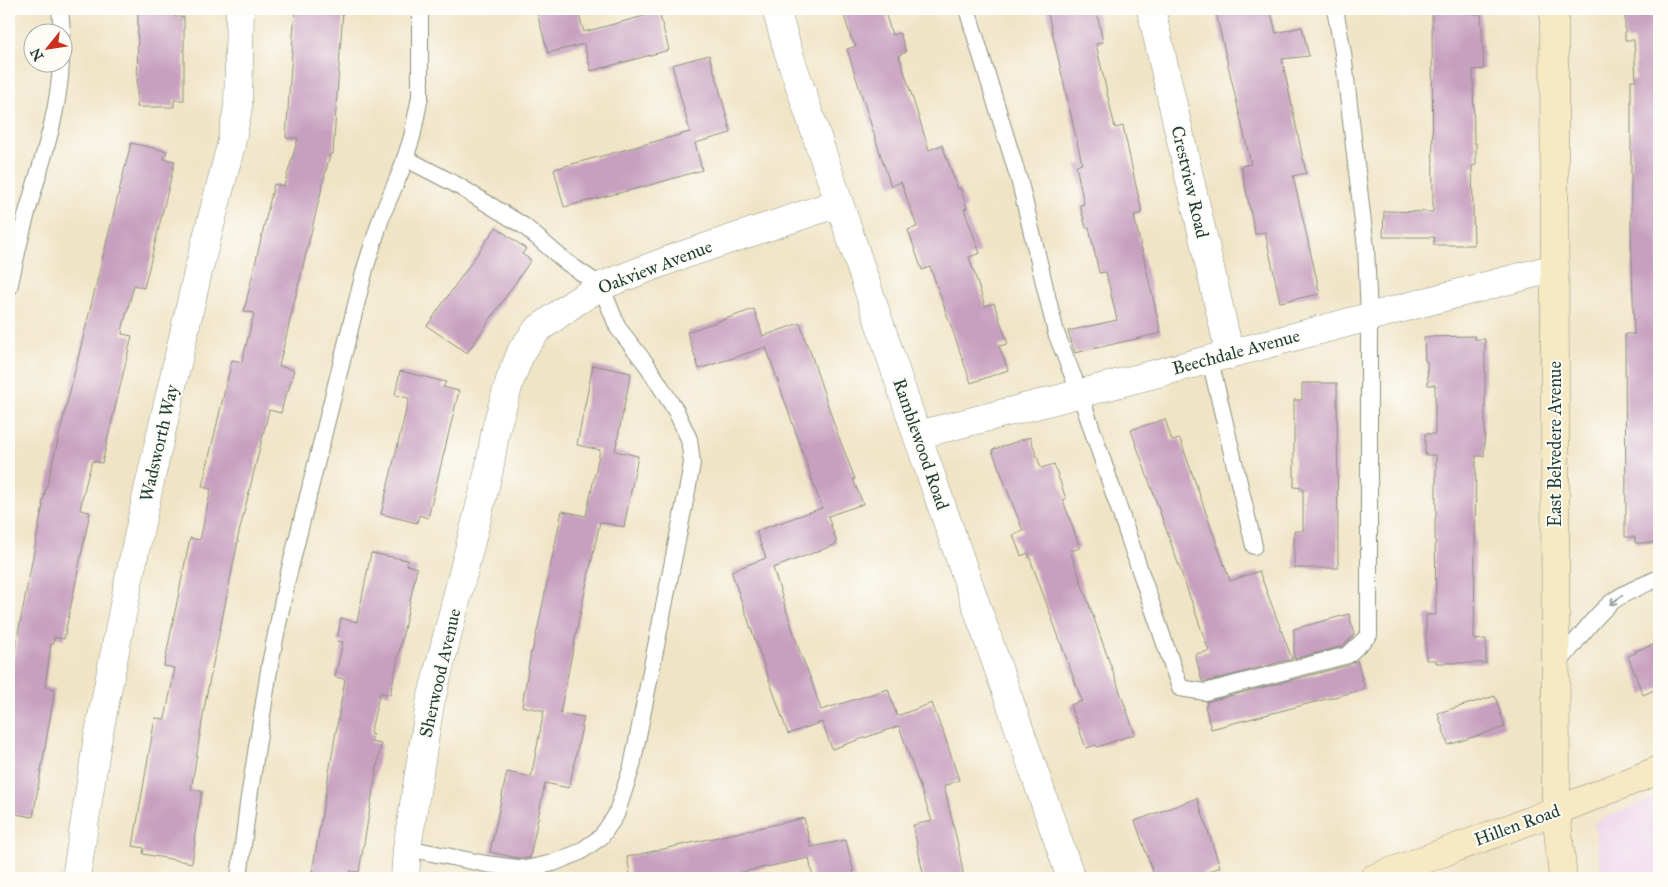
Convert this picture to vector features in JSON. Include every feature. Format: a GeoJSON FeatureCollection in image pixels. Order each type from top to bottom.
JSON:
{"type":"FeatureCollection","features":[{"type":"Feature","properties":{"kind":"main road","name":"East Belvedere Avenue"},"geometry":{"type":"LineString","coordinates":[[1554,9],[1556,811],[1563,878]]}},
{"type":"Feature","properties":{"kind":"main road","name":"Hillen Road"},"geometry":{"type":"LineString","coordinates":[[1374,878],[1556,811],[1659,770]]}},
{"type":"Feature","properties":{"kind":"street","name":"Wadsworth Way"},"geometry":{"type":"LineString","coordinates":[[76,878],[97,743],[148,486],[198,272],[231,145],[238,107],[240,9]]}},
{"type":"Feature","properties":{"kind":"street","name":"Ramblewood Road"},"geometry":{"type":"LineString","coordinates":[[776,9],[788,51],[917,435],[1071,878]]}},
{"type":"Feature","properties":{"kind":"street","name":"Crestview Road"},"geometry":{"type":"LineString","coordinates":[[1151,9],[1220,357]]}},
{"type":"Feature","properties":{"kind":"street","name":"Oakview Avenue"},"geometry":{"type":"LineString","coordinates":[[489,470],[496,428],[510,380],[522,350],[537,330],[601,286],[677,257],[839,203]]}},
{"type":"Feature","properties":{"kind":"street","name":"Beechdale Avenue"},"geometry":{"type":"LineString","coordinates":[[917,435],[1080,394],[1555,268]]}},
{"type":"Feature","properties":{"kind":"street","name":"Sherwood Avenue"},"geometry":{"type":"LineString","coordinates":[[405,878],[407,848],[430,704],[489,470]]}},
{"type":"Feature","properties":{"kind":"lane"},"geometry":{"type":"LineString","coordinates":[[60,9],[61,22]]}},
{"type":"Feature","properties":{"kind":"lane"},"geometry":{"type":"LineString","coordinates":[[239,878],[248,804],[270,664],[287,580],[354,317],[364,268],[412,137],[420,97],[420,9]]}},
{"type":"Feature","properties":{"kind":"lane"},"geometry":{"type":"LineString","coordinates":[[967,9],[1020,183],[1056,333],[1080,394],[1180,688],[1204,692],[1348,655],[1369,635],[1370,316],[1366,248],[1343,54],[1335,9]]}},
{"type":"Feature","properties":{"kind":"lane"},"geometry":{"type":"LineString","coordinates":[[9,288],[25,220],[45,152],[59,90],[60,72]]}},
{"type":"Feature","properties":{"kind":"lane"},"geometry":{"type":"LineString","coordinates":[[405,158],[455,184],[524,226],[566,262],[601,286],[618,328],[647,365],[676,411],[689,439],[692,463],[632,766],[616,815],[601,837],[580,852],[553,863],[526,869],[486,864],[407,848]]}},
{"type":"Feature","properties":{"kind":"lane"},"geometry":{"type":"LineString","coordinates":[[1220,357],[1254,546]]}},
{"type":"Feature","properties":{"kind":"lane"},"geometry":{"type":"LineString","coordinates":[[1556,666],[1593,620],[1614,600],[1659,578]]}},
{"type":"Feature","properties":{"kind":"shaded area"},"geometry":{"type":"Polygon","coordinates":[[[1659,796],[1659,878],[1602,878],[1594,822],[1659,796]]]}},
{"type":"Feature","properties":{"kind":"building"},"geometry":{"type":"Polygon","coordinates":[[[138,9],[175,9],[175,17],[184,17],[184,100],[174,100],[174,107],[137,107],[138,9]]]}},
{"type":"Feature","properties":{"kind":"building"},"geometry":{"type":"Polygon","coordinates":[[[295,9],[343,9],[333,154],[330,154],[279,366],[294,370],[281,413],[269,410],[237,541],[206,698],[191,790],[202,791],[192,863],[143,854],[144,848],[133,846],[155,718],[165,719],[175,668],[164,666],[190,538],[200,540],[211,489],[202,487],[232,360],[242,362],[254,313],[244,311],[274,184],[284,186],[298,138],[286,138],[295,9]]]}},
{"type":"Feature","properties":{"kind":"building"},"geometry":{"type":"Polygon","coordinates":[[[536,9],[577,9],[584,32],[659,12],[669,50],[591,71],[584,44],[548,53],[536,9]]]}},
{"type":"Feature","properties":{"kind":"building"},"geometry":{"type":"Polygon","coordinates":[[[842,9],[884,9],[892,35],[900,33],[906,52],[899,55],[929,150],[942,145],[967,208],[964,209],[980,253],[969,257],[985,306],[994,303],[1008,344],[999,346],[1008,370],[971,383],[930,267],[922,270],[908,230],[917,227],[901,182],[891,186],[847,49],[856,46],[851,38],[842,9]]]}},
{"type":"Feature","properties":{"kind":"building"},"geometry":{"type":"Polygon","coordinates":[[[1047,9],[1096,9],[1103,42],[1096,44],[1115,128],[1123,126],[1142,213],[1134,216],[1161,333],[1075,353],[1068,331],[1117,320],[1106,272],[1099,273],[1089,227],[1086,228],[1080,205],[1084,204],[1076,165],[1082,164],[1047,9]]]}},
{"type":"Feature","properties":{"kind":"building"},"geometry":{"type":"Polygon","coordinates":[[[1215,9],[1270,9],[1276,33],[1302,27],[1309,56],[1282,59],[1306,173],[1293,176],[1320,294],[1280,302],[1265,232],[1255,234],[1241,166],[1251,164],[1215,9]]]}},
{"type":"Feature","properties":{"kind":"building"},"geometry":{"type":"Polygon","coordinates":[[[1432,9],[1472,9],[1472,14],[1481,14],[1484,69],[1473,70],[1474,143],[1476,143],[1476,165],[1472,166],[1474,245],[1434,245],[1434,237],[1383,237],[1384,211],[1433,212],[1432,9]]]}},
{"type":"Feature","properties":{"kind":"building"},"geometry":{"type":"Polygon","coordinates":[[[1625,9],[1659,9],[1659,543],[1635,543],[1635,537],[1625,537],[1625,334],[1634,334],[1631,224],[1631,80],[1636,80],[1634,40],[1625,40],[1625,9]]]}},
{"type":"Feature","properties":{"kind":"building"},"geometry":{"type":"Polygon","coordinates":[[[709,55],[731,133],[695,143],[702,170],[564,207],[554,169],[690,132],[672,65],[709,55]]]}},
{"type":"Feature","properties":{"kind":"building"},"geometry":{"type":"Polygon","coordinates":[[[131,143],[167,151],[164,159],[175,161],[144,288],[134,285],[123,327],[122,334],[132,336],[102,463],[92,461],[80,510],[90,512],[64,639],[54,637],[53,644],[51,644],[45,687],[55,689],[33,817],[9,813],[9,680],[42,505],[131,143]]]}},
{"type":"Feature","properties":{"kind":"building"},"geometry":{"type":"Polygon","coordinates":[[[496,227],[526,249],[522,254],[531,260],[467,353],[427,326],[496,227]]]}},
{"type":"Feature","properties":{"kind":"building"},"geometry":{"type":"Polygon","coordinates":[[[754,309],[763,336],[800,323],[863,504],[828,516],[837,544],[773,568],[800,653],[821,710],[888,689],[897,716],[932,703],[959,780],[944,786],[964,878],[924,878],[913,825],[932,821],[899,726],[832,749],[822,722],[788,734],[731,571],[766,558],[756,531],[822,508],[766,347],[699,369],[687,332],[754,309]]]}},
{"type":"Feature","properties":{"kind":"building"},"geometry":{"type":"Polygon","coordinates":[[[1475,336],[1475,339],[1485,339],[1485,412],[1484,456],[1476,456],[1474,640],[1486,639],[1486,663],[1436,663],[1436,660],[1426,660],[1426,615],[1436,615],[1436,455],[1425,455],[1425,434],[1435,434],[1435,385],[1428,385],[1424,337],[1475,336]]]}},
{"type":"Feature","properties":{"kind":"building"},"geometry":{"type":"Polygon","coordinates":[[[593,365],[631,373],[615,451],[638,456],[624,527],[600,522],[579,619],[560,713],[584,717],[569,788],[545,783],[530,858],[517,858],[490,852],[507,772],[531,777],[544,711],[522,706],[531,652],[562,511],[586,516],[600,450],[577,445],[593,365]]]}},
{"type":"Feature","properties":{"kind":"building"},"geometry":{"type":"Polygon","coordinates":[[[400,371],[446,382],[443,387],[459,391],[428,518],[419,515],[417,523],[381,514],[409,398],[395,395],[400,371]]]}},
{"type":"Feature","properties":{"kind":"building"},"geometry":{"type":"Polygon","coordinates":[[[1302,383],[1337,383],[1338,568],[1294,568],[1294,531],[1303,531],[1303,488],[1294,487],[1294,400],[1302,400],[1302,383]]]}},
{"type":"Feature","properties":{"kind":"building"},"geometry":{"type":"Polygon","coordinates":[[[1165,419],[1172,441],[1180,439],[1230,581],[1259,571],[1292,659],[1205,682],[1202,681],[1195,654],[1209,651],[1131,430],[1165,419]]]}},
{"type":"Feature","properties":{"kind":"building"},"geometry":{"type":"Polygon","coordinates":[[[1030,437],[1041,468],[1054,464],[1066,499],[1063,500],[1080,548],[1070,551],[1135,734],[1097,747],[1096,745],[1086,748],[1070,705],[1082,701],[1028,553],[1021,556],[1013,535],[1023,531],[992,450],[1030,437]]]}},
{"type":"Feature","properties":{"kind":"building"},"geometry":{"type":"Polygon","coordinates":[[[371,553],[408,560],[407,565],[417,568],[390,695],[380,692],[370,734],[373,735],[371,742],[381,744],[359,872],[350,871],[349,878],[312,872],[345,679],[335,677],[343,642],[337,641],[341,618],[357,622],[371,553]]]}},
{"type":"Feature","properties":{"kind":"building"},"geometry":{"type":"Polygon","coordinates":[[[1349,614],[1354,635],[1343,646],[1294,659],[1294,629],[1349,614]]]}},
{"type":"Feature","properties":{"kind":"building"},"geometry":{"type":"Polygon","coordinates":[[[1659,643],[1659,688],[1643,695],[1628,656],[1636,653],[1635,651],[1659,643]]]}},
{"type":"Feature","properties":{"kind":"building"},"geometry":{"type":"Polygon","coordinates":[[[1357,660],[1365,689],[1211,729],[1205,706],[1207,705],[1206,702],[1350,665],[1357,660]]]}},
{"type":"Feature","properties":{"kind":"building"},"geometry":{"type":"Polygon","coordinates":[[[1495,696],[1505,727],[1448,745],[1438,713],[1495,696]]]}},
{"type":"Feature","properties":{"kind":"building"},"geometry":{"type":"Polygon","coordinates":[[[1197,798],[1220,867],[1193,878],[1155,878],[1135,821],[1197,798]]]}},
{"type":"Feature","properties":{"kind":"building"},"geometry":{"type":"Polygon","coordinates":[[[804,818],[811,847],[846,840],[855,878],[813,878],[809,858],[714,878],[631,878],[627,857],[804,818]]]}}]}
